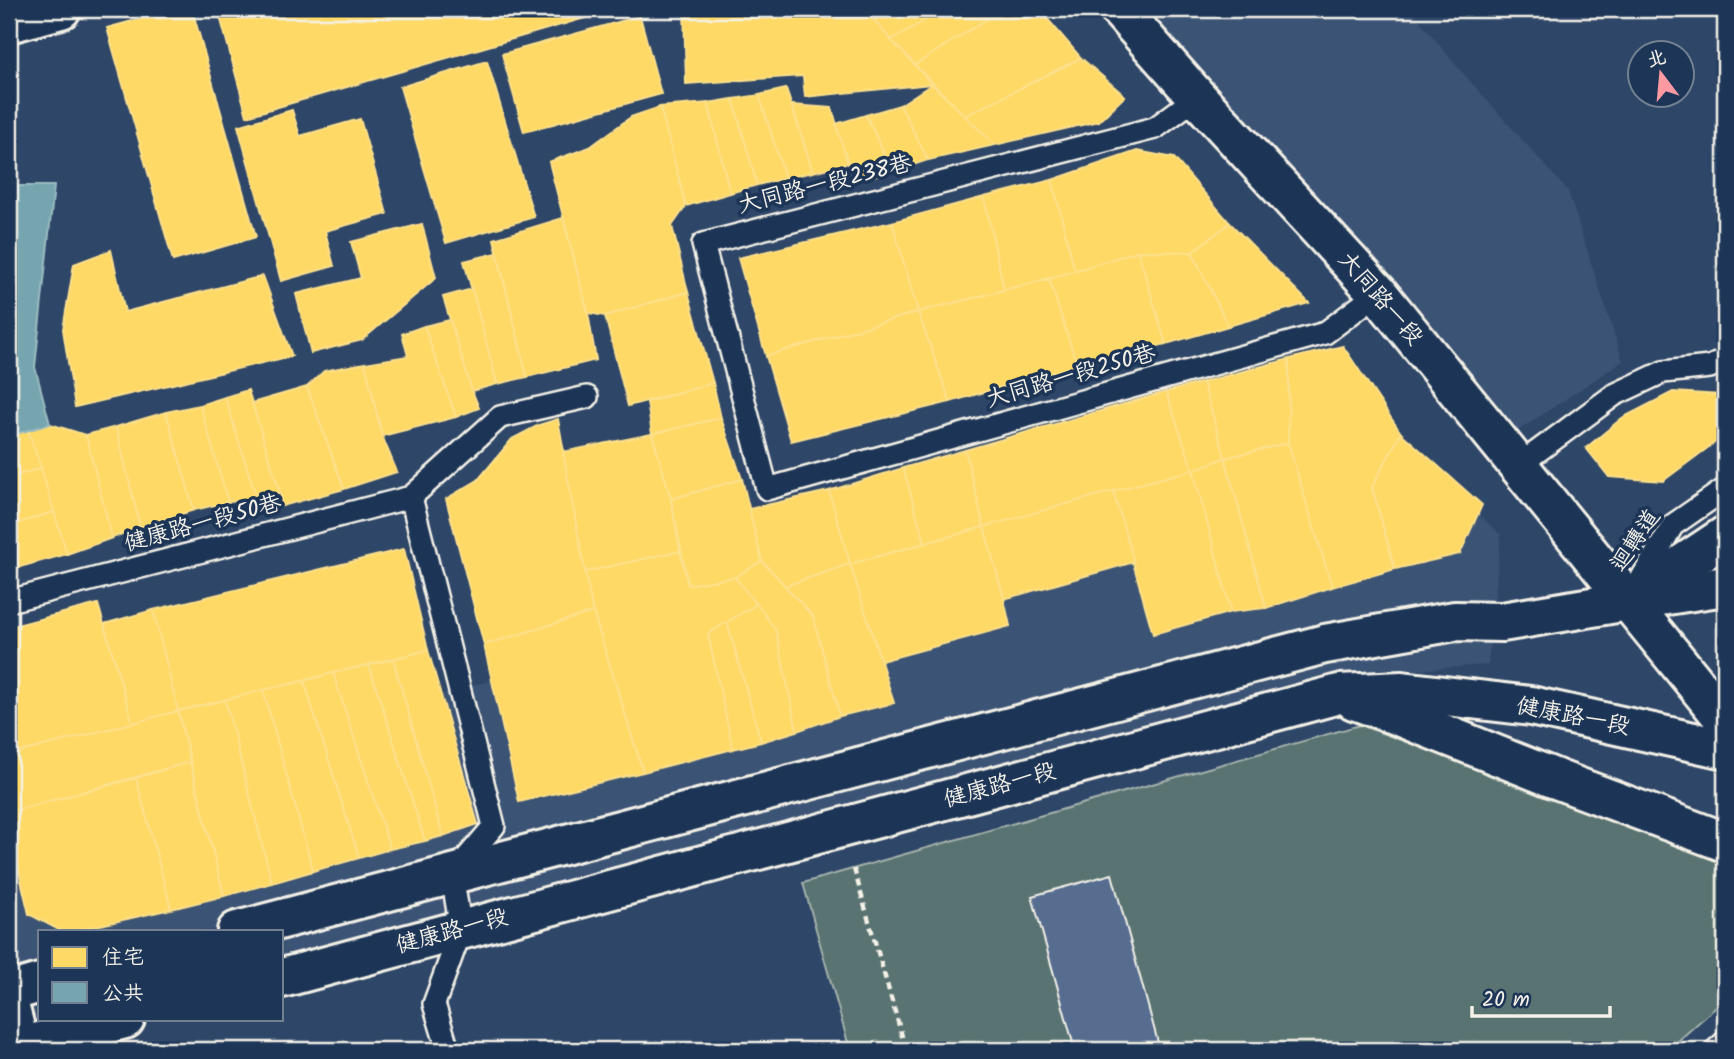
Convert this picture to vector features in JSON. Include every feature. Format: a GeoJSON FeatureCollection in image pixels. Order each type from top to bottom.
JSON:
{"type":"FeatureCollection","features":[{"type":"Feature","properties":{"kind":"street","name":"大同路一段"},"geometry":{"type":"LineString","coordinates":[[1119,9],[1196,97],[1378,293],[1725,720]]}},
{"type":"Feature","properties":{"kind":"street"},"geometry":{"type":"LineString","coordinates":[[9,23],[53,10]]}},
{"type":"Feature","properties":{"kind":"street"},"geometry":{"type":"LineString","coordinates":[[1628,601],[1725,536]]}},
{"type":"Feature","properties":{"kind":"street"},"geometry":{"type":"LineString","coordinates":[[241,930],[1325,643],[1455,621],[1502,622],[1725,586]]}},
{"type":"Feature","properties":{"kind":"street","name":"健康路一段"},"geometry":{"type":"LineString","coordinates":[[284,977],[1339,695],[1402,691],[1531,706],[1725,748]]}},
{"type":"Feature","properties":{"kind":"street"},"geometry":{"type":"LineString","coordinates":[[1339,695],[1725,842]]}},
{"type":"Feature","properties":{"kind":"street"},"geometry":{"type":"LineString","coordinates":[[9,992],[38,984]]}},
{"type":"Feature","properties":{"kind":"street"},"geometry":{"type":"LineString","coordinates":[[9,1005],[14,1049],[121,1020]]}},
{"type":"Feature","properties":{"kind":"lane","name":"大同路一段238巷"},"geometry":{"type":"LineString","coordinates":[[767,489],[704,244],[1155,128],[1196,97]]}},
{"type":"Feature","properties":{"kind":"lane","name":"大同路一段250巷"},"geometry":{"type":"LineString","coordinates":[[767,489],[1325,333],[1378,293]]}},
{"type":"Feature","properties":{"kind":"lane"},"geometry":{"type":"LineString","coordinates":[[1519,465],[1614,395],[1663,372],[1710,367],[1725,360]]}},
{"type":"Feature","properties":{"kind":"lane","name":"健康路一段50巷"},"geometry":{"type":"LineString","coordinates":[[9,601],[411,497],[499,417],[587,397]]}},
{"type":"Feature","properties":{"kind":"lane","name":"迴轉道"},"geometry":{"type":"LineString","coordinates":[[1628,601],[1673,525],[1725,489]]}},
{"type":"Feature","properties":{"kind":"lane"},"geometry":{"type":"LineString","coordinates":[[411,497],[494,826],[452,875],[461,930],[434,1004],[448,1050]]}},
{"type":"Feature","properties":{"kind":"lane"},"geometry":{"type":"LineString","coordinates":[[1716,1050],[1725,1042]]}},
{"type":"Feature","properties":{"kind":"path"},"geometry":{"type":"LineString","coordinates":[[842,828],[906,1050]]}},
{"type":"Feature","properties":{"kind":"shaded area"},"geometry":{"type":"Polygon","coordinates":[[[1130,9],[1411,9],[1454,63],[1568,191],[1623,361],[1512,435],[1130,9]]]}},
{"type":"Feature","properties":{"kind":"shaded area"},"geometry":{"type":"Polygon","coordinates":[[[1390,431],[1501,535],[1488,665],[1333,676],[284,973],[284,930],[38,930],[38,1020],[120,1020],[9,1050],[9,814],[1390,431]]]}},
{"type":"Feature","properties":{"kind":"green space"},"geometry":{"type":"Polygon","coordinates":[[[1360,725],[1725,859],[1725,999],[1668,1050],[850,1050],[803,883],[1360,725]]]}},
{"type":"Feature","properties":{"kind":"building: 住宅"},"geometry":{"type":"Polygon","coordinates":[[[176,9],[192,9],[256,237],[173,261],[107,28],[176,9]]]}},
{"type":"Feature","properties":{"kind":"building: 住宅"},"geometry":{"type":"Polygon","coordinates":[[[218,9],[616,9],[247,116],[218,9]]]}},
{"type":"Feature","properties":{"kind":"building: 住宅"},"geometry":{"type":"Polygon","coordinates":[[[684,9],[864,9],[932,84],[805,97],[803,76],[686,84],[684,9]]]}},
{"type":"Feature","properties":{"kind":"building: 住宅"},"geometry":{"type":"Polygon","coordinates":[[[864,9],[892,9],[874,20],[864,9]]]}},
{"type":"Feature","properties":{"kind":"building: 住宅"},"geometry":{"type":"Polygon","coordinates":[[[892,9],[945,9],[891,40],[874,20],[892,9]]]}},
{"type":"Feature","properties":{"kind":"building: 住宅"},"geometry":{"type":"Polygon","coordinates":[[[945,9],[1003,9],[915,65],[891,40],[945,9]]]}},
{"type":"Feature","properties":{"kind":"building: 住宅"},"geometry":{"type":"Polygon","coordinates":[[[1003,9],[1039,9],[1081,58],[965,116],[915,65],[1003,9]]]}},
{"type":"Feature","properties":{"kind":"building: 住宅"},"geometry":{"type":"Polygon","coordinates":[[[640,16],[661,94],[524,132],[502,54],[640,16]]]}},
{"type":"Feature","properties":{"kind":"building: 住宅"},"geometry":{"type":"Polygon","coordinates":[[[1081,58],[1125,96],[1099,121],[995,145],[965,116],[1081,58]]]}},
{"type":"Feature","properties":{"kind":"building: 住宅"},"geometry":{"type":"Polygon","coordinates":[[[487,61],[534,217],[446,243],[400,87],[487,61]]]}},
{"type":"Feature","properties":{"kind":"building: 住宅"},"geometry":{"type":"Polygon","coordinates":[[[932,84],[995,145],[928,160],[900,105],[932,84]]]}},
{"type":"Feature","properties":{"kind":"building: 住宅"},"geometry":{"type":"Polygon","coordinates":[[[786,89],[813,172],[785,178],[759,95],[786,89]]]}},
{"type":"Feature","properties":{"kind":"building: 住宅"},"geometry":{"type":"Polygon","coordinates":[[[759,95],[785,178],[757,185],[733,99],[759,95]]]}},
{"type":"Feature","properties":{"kind":"building: 住宅"},"geometry":{"type":"Polygon","coordinates":[[[733,99],[757,185],[730,193],[708,103],[733,99]]]}},
{"type":"Feature","properties":{"kind":"building: 住宅"},"geometry":{"type":"Polygon","coordinates":[[[708,103],[730,193],[686,206],[660,107],[708,103]]]}},
{"type":"Feature","properties":{"kind":"building: 住宅"},"geometry":{"type":"Polygon","coordinates":[[[792,105],[832,108],[848,163],[813,172],[792,105]]]}},
{"type":"Feature","properties":{"kind":"building: 住宅"},"geometry":{"type":"Polygon","coordinates":[[[900,105],[928,160],[892,172],[866,115],[900,105]]]}},
{"type":"Feature","properties":{"kind":"building: 住宅"},"geometry":{"type":"Polygon","coordinates":[[[660,107],[686,206],[672,226],[688,292],[605,316],[588,313],[549,162],[590,147],[631,117],[660,107]]]}},
{"type":"Feature","properties":{"kind":"building: 住宅"},"geometry":{"type":"Polygon","coordinates":[[[292,110],[300,136],[360,119],[387,214],[325,231],[334,266],[281,281],[238,126],[292,110]]]}},
{"type":"Feature","properties":{"kind":"building: 住宅"},"geometry":{"type":"Polygon","coordinates":[[[866,115],[892,172],[856,179],[836,124],[866,115]]]}},
{"type":"Feature","properties":{"kind":"building: 住宅"},"geometry":{"type":"Polygon","coordinates":[[[1137,151],[1174,158],[1230,223],[1192,252],[1138,251],[1075,271],[1052,180],[1137,151]]]}},
{"type":"Feature","properties":{"kind":"building: 住宅"},"geometry":{"type":"Polygon","coordinates":[[[1052,180],[1075,271],[1004,290],[984,197],[1052,180]]]}},
{"type":"Feature","properties":{"kind":"building: 住宅"},"geometry":{"type":"Polygon","coordinates":[[[984,197],[1004,290],[918,312],[892,222],[984,197]]]}},
{"type":"Feature","properties":{"kind":"building: 住宅"},"geometry":{"type":"Polygon","coordinates":[[[563,218],[588,313],[596,360],[527,377],[494,239],[563,218]]]}},
{"type":"Feature","properties":{"kind":"building: 住宅"},"geometry":{"type":"Polygon","coordinates":[[[892,222],[918,312],[766,356],[738,258],[892,222]]]}},
{"type":"Feature","properties":{"kind":"building: 住宅"},"geometry":{"type":"Polygon","coordinates":[[[1230,223],[1309,303],[1228,326],[1192,252],[1230,223]]]}},
{"type":"Feature","properties":{"kind":"building: 住宅"},"geometry":{"type":"Polygon","coordinates":[[[422,224],[436,278],[362,340],[311,353],[296,294],[361,278],[351,242],[422,224]]]}},
{"type":"Feature","properties":{"kind":"building: 住宅"},"geometry":{"type":"Polygon","coordinates":[[[111,250],[125,312],[263,276],[292,356],[75,407],[63,329],[74,264],[111,250]]]}},
{"type":"Feature","properties":{"kind":"building: 住宅"},"geometry":{"type":"Polygon","coordinates":[[[1138,251],[1166,344],[1077,365],[1049,279],[1138,251]]]}},
{"type":"Feature","properties":{"kind":"building: 住宅"},"geometry":{"type":"Polygon","coordinates":[[[1138,251],[1192,252],[1228,326],[1166,344],[1138,251]]]}},
{"type":"Feature","properties":{"kind":"building: 住宅"},"geometry":{"type":"Polygon","coordinates":[[[497,253],[527,377],[497,384],[464,261],[497,253]]]}},
{"type":"Feature","properties":{"kind":"building: 住宅"},"geometry":{"type":"Polygon","coordinates":[[[1049,279],[1077,365],[950,402],[918,312],[1049,279]]]}},
{"type":"Feature","properties":{"kind":"building: 住宅"},"geometry":{"type":"Polygon","coordinates":[[[472,289],[497,384],[472,391],[443,297],[472,289]]]}},
{"type":"Feature","properties":{"kind":"building: 住宅"},"geometry":{"type":"Polygon","coordinates":[[[688,292],[713,383],[628,406],[605,316],[688,292]]]}},
{"type":"Feature","properties":{"kind":"building: 住宅"},"geometry":{"type":"Polygon","coordinates":[[[918,312],[950,402],[791,441],[766,356],[918,312]]]}},
{"type":"Feature","properties":{"kind":"building: 住宅"},"geometry":{"type":"Polygon","coordinates":[[[450,320],[479,408],[456,417],[424,326],[450,320]]]}},
{"type":"Feature","properties":{"kind":"building: 住宅"},"geometry":{"type":"Polygon","coordinates":[[[424,326],[456,417],[382,436],[365,363],[408,356],[402,334],[424,326]]]}},
{"type":"Feature","properties":{"kind":"building: 住宅"},"geometry":{"type":"Polygon","coordinates":[[[1343,346],[1401,433],[1372,487],[1395,569],[1332,587],[1288,443],[1289,359],[1343,346]]]}},
{"type":"Feature","properties":{"kind":"building: 住宅"},"geometry":{"type":"Polygon","coordinates":[[[1289,359],[1288,443],[1225,458],[1203,382],[1289,359]]]}},
{"type":"Feature","properties":{"kind":"building: 住宅"},"geometry":{"type":"Polygon","coordinates":[[[365,363],[382,436],[397,472],[344,489],[307,387],[324,371],[365,363]]]}},
{"type":"Feature","properties":{"kind":"building: 住宅"},"geometry":{"type":"Polygon","coordinates":[[[1203,382],[1225,458],[1193,470],[1166,392],[1203,382]]]}},
{"type":"Feature","properties":{"kind":"building: 住宅"},"geometry":{"type":"Polygon","coordinates":[[[713,383],[721,418],[652,434],[647,402],[713,383]]]}},
{"type":"Feature","properties":{"kind":"building: 住宅"},"geometry":{"type":"Polygon","coordinates":[[[307,387],[344,489],[282,506],[252,403],[307,387]]]}},
{"type":"Feature","properties":{"kind":"building: 住宅"},"geometry":{"type":"Polygon","coordinates":[[[248,390],[280,493],[257,500],[225,397],[248,390]]]}},
{"type":"Feature","properties":{"kind":"building: 住宅"},"geometry":{"type":"Polygon","coordinates":[[[1166,392],[1193,470],[984,527],[965,450],[1166,392]]]}},
{"type":"Feature","properties":{"kind":"building: 住宅"},"geometry":{"type":"Polygon","coordinates":[[[1673,392],[1721,395],[1725,403],[1725,435],[1663,481],[1609,477],[1586,448],[1622,418],[1673,392]]]}},
{"type":"Feature","properties":{"kind":"building: 住宅"},"geometry":{"type":"Polygon","coordinates":[[[225,397],[257,500],[228,502],[200,405],[225,397]]]}},
{"type":"Feature","properties":{"kind":"building: 住宅"},"geometry":{"type":"Polygon","coordinates":[[[200,405],[228,502],[194,510],[166,412],[200,405]]]}},
{"type":"Feature","properties":{"kind":"building: 住宅"},"geometry":{"type":"Polygon","coordinates":[[[166,412],[194,510],[140,527],[116,427],[166,412]]]}},
{"type":"Feature","properties":{"kind":"building: 住宅"},"geometry":{"type":"Polygon","coordinates":[[[721,418],[742,479],[671,499],[652,434],[721,418]]]}},
{"type":"Feature","properties":{"kind":"building: 住宅"},"geometry":{"type":"Polygon","coordinates":[[[558,419],[593,612],[484,645],[446,499],[478,480],[512,439],[558,419]]]}},
{"type":"Feature","properties":{"kind":"building: 住宅"},"geometry":{"type":"Polygon","coordinates":[[[50,424],[86,435],[112,538],[67,554],[28,430],[50,424]]]}},
{"type":"Feature","properties":{"kind":"building: 住宅"},"geometry":{"type":"Polygon","coordinates":[[[116,427],[140,527],[112,538],[86,435],[116,427]]]}},
{"type":"Feature","properties":{"kind":"building: 住宅"},"geometry":{"type":"Polygon","coordinates":[[[28,430],[41,468],[9,478],[9,436],[28,430]]]}},
{"type":"Feature","properties":{"kind":"building: 住宅"},"geometry":{"type":"Polygon","coordinates":[[[1401,433],[1482,505],[1460,554],[1395,569],[1372,487],[1401,433]]]}},
{"type":"Feature","properties":{"kind":"building: 住宅"},"geometry":{"type":"Polygon","coordinates":[[[652,434],[671,499],[680,551],[585,572],[563,452],[652,434]]]}},
{"type":"Feature","properties":{"kind":"building: 住宅"},"geometry":{"type":"Polygon","coordinates":[[[1288,443],[1332,587],[1266,608],[1225,458],[1288,443]]]}},
{"type":"Feature","properties":{"kind":"building: 住宅"},"geometry":{"type":"Polygon","coordinates":[[[965,450],[984,527],[925,543],[903,468],[965,450]]]}},
{"type":"Feature","properties":{"kind":"building: 住宅"},"geometry":{"type":"Polygon","coordinates":[[[1225,458],[1266,608],[1231,612],[1193,470],[1225,458]]]}},
{"type":"Feature","properties":{"kind":"building: 住宅"},"geometry":{"type":"Polygon","coordinates":[[[41,468],[54,512],[9,526],[9,478],[41,468]]]}},
{"type":"Feature","properties":{"kind":"building: 住宅"},"geometry":{"type":"Polygon","coordinates":[[[903,468],[925,543],[850,564],[829,491],[903,468]]]}},
{"type":"Feature","properties":{"kind":"building: 住宅"},"geometry":{"type":"Polygon","coordinates":[[[1193,470],[1231,612],[1153,634],[1113,491],[1193,470]]]}},
{"type":"Feature","properties":{"kind":"building: 住宅"},"geometry":{"type":"Polygon","coordinates":[[[742,479],[762,561],[735,577],[688,585],[671,499],[742,479]]]}},
{"type":"Feature","properties":{"kind":"building: 住宅"},"geometry":{"type":"Polygon","coordinates":[[[829,491],[850,564],[785,586],[762,561],[749,509],[829,491]]]}},
{"type":"Feature","properties":{"kind":"building: 住宅"},"geometry":{"type":"Polygon","coordinates":[[[1113,491],[1134,562],[1004,599],[984,527],[1113,491]]]}},
{"type":"Feature","properties":{"kind":"building: 住宅"},"geometry":{"type":"Polygon","coordinates":[[[54,512],[67,554],[9,570],[9,526],[54,512]]]}},
{"type":"Feature","properties":{"kind":"building: 住宅"},"geometry":{"type":"Polygon","coordinates":[[[984,527],[1010,626],[881,661],[850,564],[984,527]]]}},
{"type":"Feature","properties":{"kind":"building: 住宅"},"geometry":{"type":"Polygon","coordinates":[[[404,549],[428,650],[178,711],[153,610],[404,549]]]}},
{"type":"Feature","properties":{"kind":"building: 住宅"},"geometry":{"type":"Polygon","coordinates":[[[680,551],[688,585],[735,577],[757,604],[708,634],[733,749],[643,772],[593,612],[585,572],[680,551]]]}},
{"type":"Feature","properties":{"kind":"building: 住宅"},"geometry":{"type":"Polygon","coordinates":[[[762,561],[813,616],[840,716],[797,731],[776,631],[735,577],[762,561]]]}},
{"type":"Feature","properties":{"kind":"building: 住宅"},"geometry":{"type":"Polygon","coordinates":[[[850,564],[894,703],[840,716],[813,616],[785,586],[850,564]]]}},
{"type":"Feature","properties":{"kind":"building: 住宅"},"geometry":{"type":"Polygon","coordinates":[[[98,604],[133,724],[9,755],[9,627],[98,604]]]}},
{"type":"Feature","properties":{"kind":"building: 住宅"},"geometry":{"type":"Polygon","coordinates":[[[757,604],[776,631],[797,731],[761,742],[727,622],[757,604]]]}},
{"type":"Feature","properties":{"kind":"building: 住宅"},"geometry":{"type":"Polygon","coordinates":[[[153,610],[178,711],[133,724],[104,624],[153,610]]]}},
{"type":"Feature","properties":{"kind":"building: 住宅"},"geometry":{"type":"Polygon","coordinates":[[[593,612],[643,772],[519,802],[484,645],[593,612]]]}},
{"type":"Feature","properties":{"kind":"building: 住宅"},"geometry":{"type":"Polygon","coordinates":[[[727,622],[761,742],[733,749],[708,634],[727,622]]]}},
{"type":"Feature","properties":{"kind":"building: 住宅"},"geometry":{"type":"Polygon","coordinates":[[[428,650],[478,824],[443,836],[393,659],[428,650]]]}},
{"type":"Feature","properties":{"kind":"building: 住宅"},"geometry":{"type":"Polygon","coordinates":[[[393,659],[443,836],[425,841],[369,665],[393,659]]]}},
{"type":"Feature","properties":{"kind":"building: 住宅"},"geometry":{"type":"Polygon","coordinates":[[[369,665],[425,841],[390,849],[333,673],[369,665]]]}},
{"type":"Feature","properties":{"kind":"building: 住宅"},"geometry":{"type":"Polygon","coordinates":[[[333,673],[390,849],[359,858],[304,681],[333,673]]]}},
{"type":"Feature","properties":{"kind":"building: 住宅"},"geometry":{"type":"Polygon","coordinates":[[[304,681],[359,858],[313,871],[263,690],[304,681]]]}},
{"type":"Feature","properties":{"kind":"building: 住宅"},"geometry":{"type":"Polygon","coordinates":[[[263,690],[313,871],[272,883],[225,700],[263,690]]]}},
{"type":"Feature","properties":{"kind":"building: 住宅"},"geometry":{"type":"Polygon","coordinates":[[[225,700],[272,883],[224,896],[178,711],[225,700]]]}},
{"type":"Feature","properties":{"kind":"building: 住宅"},"geometry":{"type":"Polygon","coordinates":[[[178,711],[190,762],[9,812],[9,755],[178,711]]]}},
{"type":"Feature","properties":{"kind":"building: 住宅"},"geometry":{"type":"Polygon","coordinates":[[[190,762],[224,896],[171,909],[136,778],[190,762]]]}},
{"type":"Feature","properties":{"kind":"building: 住宅"},"geometry":{"type":"Polygon","coordinates":[[[136,778],[171,909],[78,930],[59,930],[29,914],[9,829],[9,812],[136,778]]]}},
{"type":"Feature","properties":{"kind":"building: 公共"},"geometry":{"type":"Polygon","coordinates":[[[9,186],[54,186],[35,367],[50,424],[9,436],[9,186]]]}},
{"type":"Feature","properties":{"kind":"building: 其他"},"geometry":{"type":"Polygon","coordinates":[[[1112,874],[1160,1050],[1075,1050],[1032,896],[1112,874]]]}}]}
